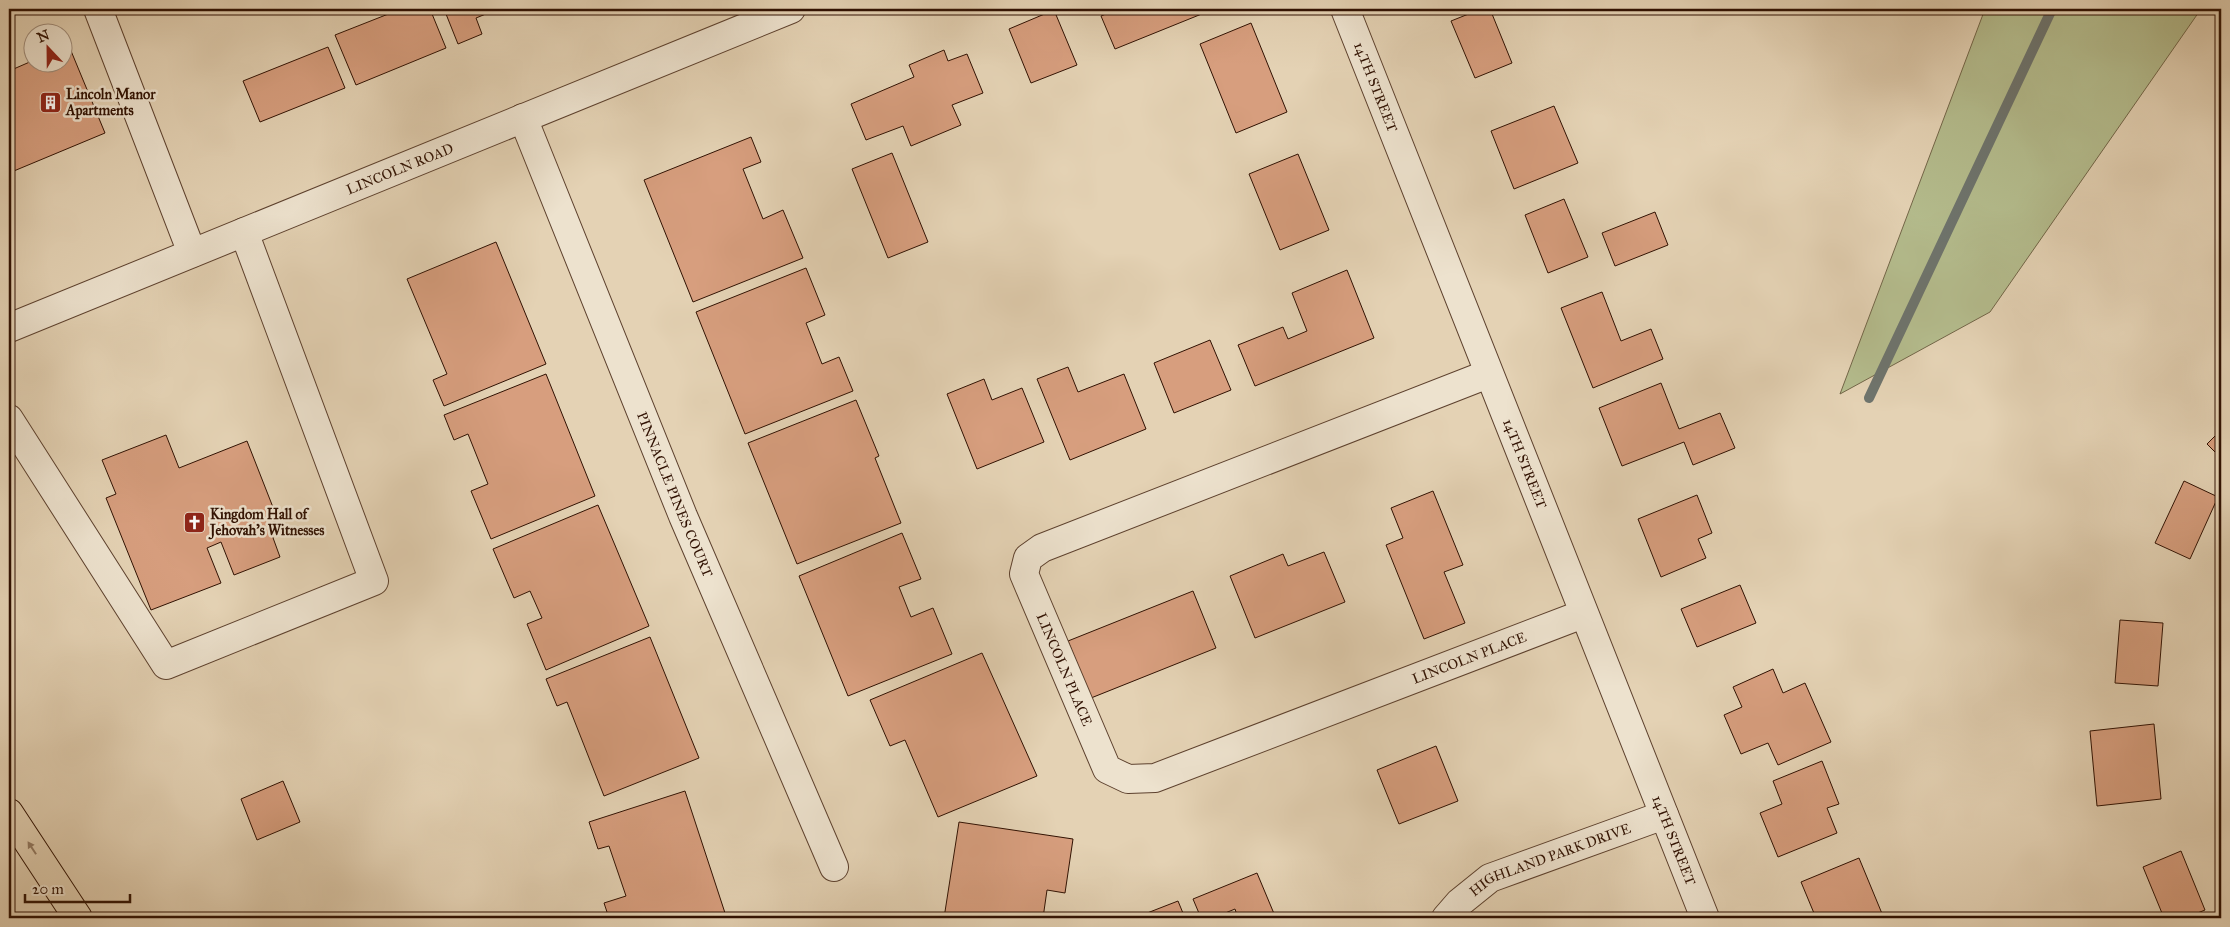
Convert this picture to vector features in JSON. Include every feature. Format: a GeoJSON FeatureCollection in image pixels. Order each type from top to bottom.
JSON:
{"type":"FeatureCollection","features":[{"type":"Feature","properties":{"kind":"highway"},"geometry":{"type":"LineString","coordinates":[[9,813],[78,918]]}},
{"type":"Feature","properties":{"kind":"street"},"geometry":{"type":"LineString","coordinates":[[98,9],[192,253]]}},
{"type":"Feature","properties":{"kind":"street","name":"LINCOLN ROAD"},"geometry":{"type":"LineString","coordinates":[[9,328],[523,118],[747,17],[791,9]]}},
{"type":"Feature","properties":{"kind":"street","name":"14TH STREET"},"geometry":{"type":"LineString","coordinates":[[1345,9],[1704,918]]}},
{"type":"Feature","properties":{"kind":"street","name":"PINNACLE PINES COURT"},"geometry":{"type":"LineString","coordinates":[[523,118],[683,516],[834,867]]}},
{"type":"Feature","properties":{"kind":"street"},"geometry":{"type":"LineString","coordinates":[[9,419],[166,665],[374,581],[244,232]]}},
{"type":"Feature","properties":{"kind":"street","name":"LINCOLN PLACE"},"geometry":{"type":"LineString","coordinates":[[1488,374],[1042,548],[1028,558],[1024,574],[1107,770],[1128,779],[1155,778],[1583,614]]}},
{"type":"Feature","properties":{"kind":"street","name":"HIGHLAND PARK DRIVE"},"geometry":{"type":"LineString","coordinates":[[1446,918],[1459,903],[1490,878],[1664,815]]}},
{"type":"Feature","properties":{"kind":"green space"},"geometry":{"type":"Polygon","coordinates":[[[1985,9],[2201,9],[1990,312],[1840,394],[1985,9]]]}},
{"type":"Feature","properties":{"kind":"building"},"geometry":{"type":"Polygon","coordinates":[[[401,9],[430,9],[446,48],[356,85],[335,35],[401,9]]]}},
{"type":"Feature","properties":{"kind":"building"},"geometry":{"type":"Polygon","coordinates":[[[444,9],[498,9],[476,18],[482,34],[458,44],[444,9]]]}},
{"type":"Feature","properties":{"kind":"building"},"geometry":{"type":"Polygon","coordinates":[[[1118,9],[1214,9],[1115,49],[1101,16],[1118,9]]]}},
{"type":"Feature","properties":{"kind":"building"},"geometry":{"type":"Polygon","coordinates":[[[1481,9],[1490,9],[1512,63],[1475,78],[1451,21],[1481,9]]]}},
{"type":"Feature","properties":{"kind":"building"},"geometry":{"type":"Polygon","coordinates":[[[1054,10],[1077,65],[1031,83],[1009,29],[1054,10]]]}},
{"type":"Feature","properties":{"kind":"building"},"geometry":{"type":"Polygon","coordinates":[[[1251,23],[1287,112],[1236,133],[1200,44],[1251,23]]]}},
{"type":"Feature","properties":{"kind":"building"},"geometry":{"type":"Polygon","coordinates":[[[328,47],[345,88],[260,122],[243,81],[328,47]]]}},
{"type":"Feature","properties":{"kind":"building"},"geometry":{"type":"Polygon","coordinates":[[[944,50],[948,61],[967,54],[983,93],[952,105],[961,125],[911,146],[903,126],[866,140],[851,104],[914,77],[909,65],[944,50]]]}},
{"type":"Feature","properties":{"kind":"building","name":"Lincoln Manor Apartments"},"geometry":{"type":"Polygon","coordinates":[[[72,53],[105,133],[9,173],[9,71],[22,65],[22,72],[72,72],[72,53]]]}},
{"type":"Feature","properties":{"kind":"building"},"geometry":{"type":"Polygon","coordinates":[[[1554,106],[1578,163],[1514,189],[1491,131],[1554,106]]]}},
{"type":"Feature","properties":{"kind":"building"},"geometry":{"type":"Polygon","coordinates":[[[751,137],[761,162],[743,169],[763,219],[783,210],[803,258],[693,302],[644,180],[751,137]]]}},
{"type":"Feature","properties":{"kind":"building"},"geometry":{"type":"Polygon","coordinates":[[[892,153],[928,242],[888,258],[852,169],[892,153]]]}},
{"type":"Feature","properties":{"kind":"building"},"geometry":{"type":"Polygon","coordinates":[[[1298,154],[1329,230],[1280,250],[1249,174],[1298,154]]]}},
{"type":"Feature","properties":{"kind":"building"},"geometry":{"type":"Polygon","coordinates":[[[1564,199],[1588,257],[1548,273],[1525,215],[1564,199]]]}},
{"type":"Feature","properties":{"kind":"building"},"geometry":{"type":"Polygon","coordinates":[[[1655,212],[1668,245],[1615,266],[1602,233],[1655,212]]]}},
{"type":"Feature","properties":{"kind":"building"},"geometry":{"type":"Polygon","coordinates":[[[496,242],[546,364],[444,406],[433,380],[447,374],[407,279],[496,242]]]}},
{"type":"Feature","properties":{"kind":"building"},"geometry":{"type":"Polygon","coordinates":[[[806,268],[825,315],[806,323],[822,364],[839,357],[853,391],[745,434],[696,312],[806,268]]]}},
{"type":"Feature","properties":{"kind":"building"},"geometry":{"type":"Polygon","coordinates":[[[1347,270],[1374,338],[1255,386],[1238,345],[1283,327],[1288,339],[1307,331],[1292,293],[1347,270]]]}},
{"type":"Feature","properties":{"kind":"building"},"geometry":{"type":"Polygon","coordinates":[[[1602,292],[1621,341],[1651,329],[1663,359],[1593,388],[1561,308],[1602,292]]]}},
{"type":"Feature","properties":{"kind":"building"},"geometry":{"type":"Polygon","coordinates":[[[1210,340],[1231,390],[1174,413],[1154,363],[1210,340]]]}},
{"type":"Feature","properties":{"kind":"building"},"geometry":{"type":"Polygon","coordinates":[[[1068,367],[1078,392],[1124,374],[1146,429],[1070,460],[1037,379],[1068,367]]]}},
{"type":"Feature","properties":{"kind":"building"},"geometry":{"type":"Polygon","coordinates":[[[546,374],[595,496],[491,539],[471,491],[488,484],[468,434],[454,440],[444,415],[546,374]]]}},
{"type":"Feature","properties":{"kind":"building"},"geometry":{"type":"Polygon","coordinates":[[[984,379],[992,400],[1022,388],[1044,442],[977,469],[947,394],[984,379]]]}},
{"type":"Feature","properties":{"kind":"building"},"geometry":{"type":"Polygon","coordinates":[[[1661,383],[1679,429],[1720,413],[1735,448],[1693,465],[1684,442],[1622,466],[1599,408],[1661,383]]]}},
{"type":"Feature","properties":{"kind":"building"},"geometry":{"type":"Polygon","coordinates":[[[856,400],[879,456],[875,458],[901,523],[797,564],[748,443],[856,400]]]}},
{"type":"Feature","properties":{"kind":"building"},"geometry":{"type":"Polygon","coordinates":[[[2221,430],[2221,458],[2207,444],[2221,430]]]}},
{"type":"Feature","properties":{"kind":"building","name":"Kingdom Hall of Jehovah's Witnesses"},"geometry":{"type":"Polygon","coordinates":[[[166,435],[179,468],[247,441],[278,520],[268,524],[280,557],[234,575],[221,542],[207,548],[221,583],[151,610],[106,498],[116,494],[102,460],[166,435]]]}},
{"type":"Feature","properties":{"kind":"building"},"geometry":{"type":"Polygon","coordinates":[[[2184,481],[2218,497],[2190,559],[2155,543],[2184,481]]]}},
{"type":"Feature","properties":{"kind":"building"},"geometry":{"type":"Polygon","coordinates":[[[1433,491],[1463,565],[1444,572],[1465,623],[1424,639],[1386,545],[1403,538],[1391,508],[1433,491]]]}},
{"type":"Feature","properties":{"kind":"building"},"geometry":{"type":"Polygon","coordinates":[[[1697,495],[1712,533],[1698,539],[1706,558],[1661,577],[1638,519],[1697,495]]]}},
{"type":"Feature","properties":{"kind":"building"},"geometry":{"type":"Polygon","coordinates":[[[598,505],[649,626],[546,670],[527,624],[542,618],[530,591],[514,598],[493,549],[598,505]]]}},
{"type":"Feature","properties":{"kind":"building"},"geometry":{"type":"Polygon","coordinates":[[[902,533],[921,579],[899,587],[911,617],[933,608],[952,654],[848,696],[799,576],[902,533]]]}},
{"type":"Feature","properties":{"kind":"building"},"geometry":{"type":"Polygon","coordinates":[[[1324,552],[1345,602],[1255,638],[1230,576],[1283,554],[1288,566],[1324,552]]]}},
{"type":"Feature","properties":{"kind":"building"},"geometry":{"type":"Polygon","coordinates":[[[1740,585],[1756,623],[1697,647],[1681,609],[1740,585]]]}},
{"type":"Feature","properties":{"kind":"building"},"geometry":{"type":"Polygon","coordinates":[[[1193,591],[1216,648],[1091,698],[1068,641],[1193,591]]]}},
{"type":"Feature","properties":{"kind":"building"},"geometry":{"type":"Polygon","coordinates":[[[2120,620],[2163,623],[2158,686],[2115,683],[2120,620]]]}},
{"type":"Feature","properties":{"kind":"building"},"geometry":{"type":"Polygon","coordinates":[[[650,637],[699,758],[604,796],[567,702],[557,706],[546,679],[650,637]]]}},
{"type":"Feature","properties":{"kind":"building"},"geometry":{"type":"Polygon","coordinates":[[[982,653],[1037,776],[938,817],[905,740],[890,746],[870,700],[982,653]]]}},
{"type":"Feature","properties":{"kind":"building"},"geometry":{"type":"Polygon","coordinates":[[[1773,669],[1783,693],[1805,683],[1831,742],[1778,765],[1768,743],[1741,754],[1724,715],[1742,707],[1733,687],[1773,669]]]}},
{"type":"Feature","properties":{"kind":"building"},"geometry":{"type":"Polygon","coordinates":[[[2154,724],[2161,799],[2097,806],[2090,731],[2154,724]]]}},
{"type":"Feature","properties":{"kind":"building"},"geometry":{"type":"Polygon","coordinates":[[[1436,746],[1458,801],[1399,824],[1377,770],[1436,746]]]}},
{"type":"Feature","properties":{"kind":"building"},"geometry":{"type":"Polygon","coordinates":[[[1822,761],[1839,804],[1827,808],[1837,833],[1778,857],[1760,813],[1782,804],[1773,781],[1822,761]]]}},
{"type":"Feature","properties":{"kind":"building"},"geometry":{"type":"Polygon","coordinates":[[[283,781],[300,822],[257,840],[241,799],[283,781]]]}},
{"type":"Feature","properties":{"kind":"building"},"geometry":{"type":"Polygon","coordinates":[[[685,791],[726,916],[718,918],[609,918],[604,903],[626,896],[609,846],[598,849],[589,822],[685,791]]]}},
{"type":"Feature","properties":{"kind":"building"},"geometry":{"type":"Polygon","coordinates":[[[959,822],[1073,839],[1065,893],[1047,890],[1043,918],[944,918],[959,822]]]}},
{"type":"Feature","properties":{"kind":"building"},"geometry":{"type":"Polygon","coordinates":[[[2181,851],[2205,910],[2185,918],[2164,918],[2143,867],[2181,851]]]}},
{"type":"Feature","properties":{"kind":"building"},"geometry":{"type":"Polygon","coordinates":[[[1859,858],[1883,916],[1878,918],[1816,918],[1801,882],[1859,858]]]}},
{"type":"Feature","properties":{"kind":"building"},"geometry":{"type":"Polygon","coordinates":[[[1257,873],[1275,916],[1269,918],[1238,918],[1235,909],[1213,918],[1201,918],[1193,899],[1257,873]]]}},
{"type":"Feature","properties":{"kind":"building"},"geometry":{"type":"Polygon","coordinates":[[[1178,901],[1185,918],[1143,918],[1142,915],[1178,901]]]}},
{"type":"Feature","properties":{"kind":"waterway"},"geometry":{"type":"LineString","coordinates":[[1869,398],[2052,9]]}},
{"type":"Feature","properties":{"kind":"place","name":"Lincoln Manor Apartments"},"geometry":{"type":"Point","coordinates":[50,102]}},
{"type":"Feature","properties":{"kind":"place","name":"Kingdom Hall of Jehovah's Witnesses"},"geometry":{"type":"Point","coordinates":[194,522]}}]}
